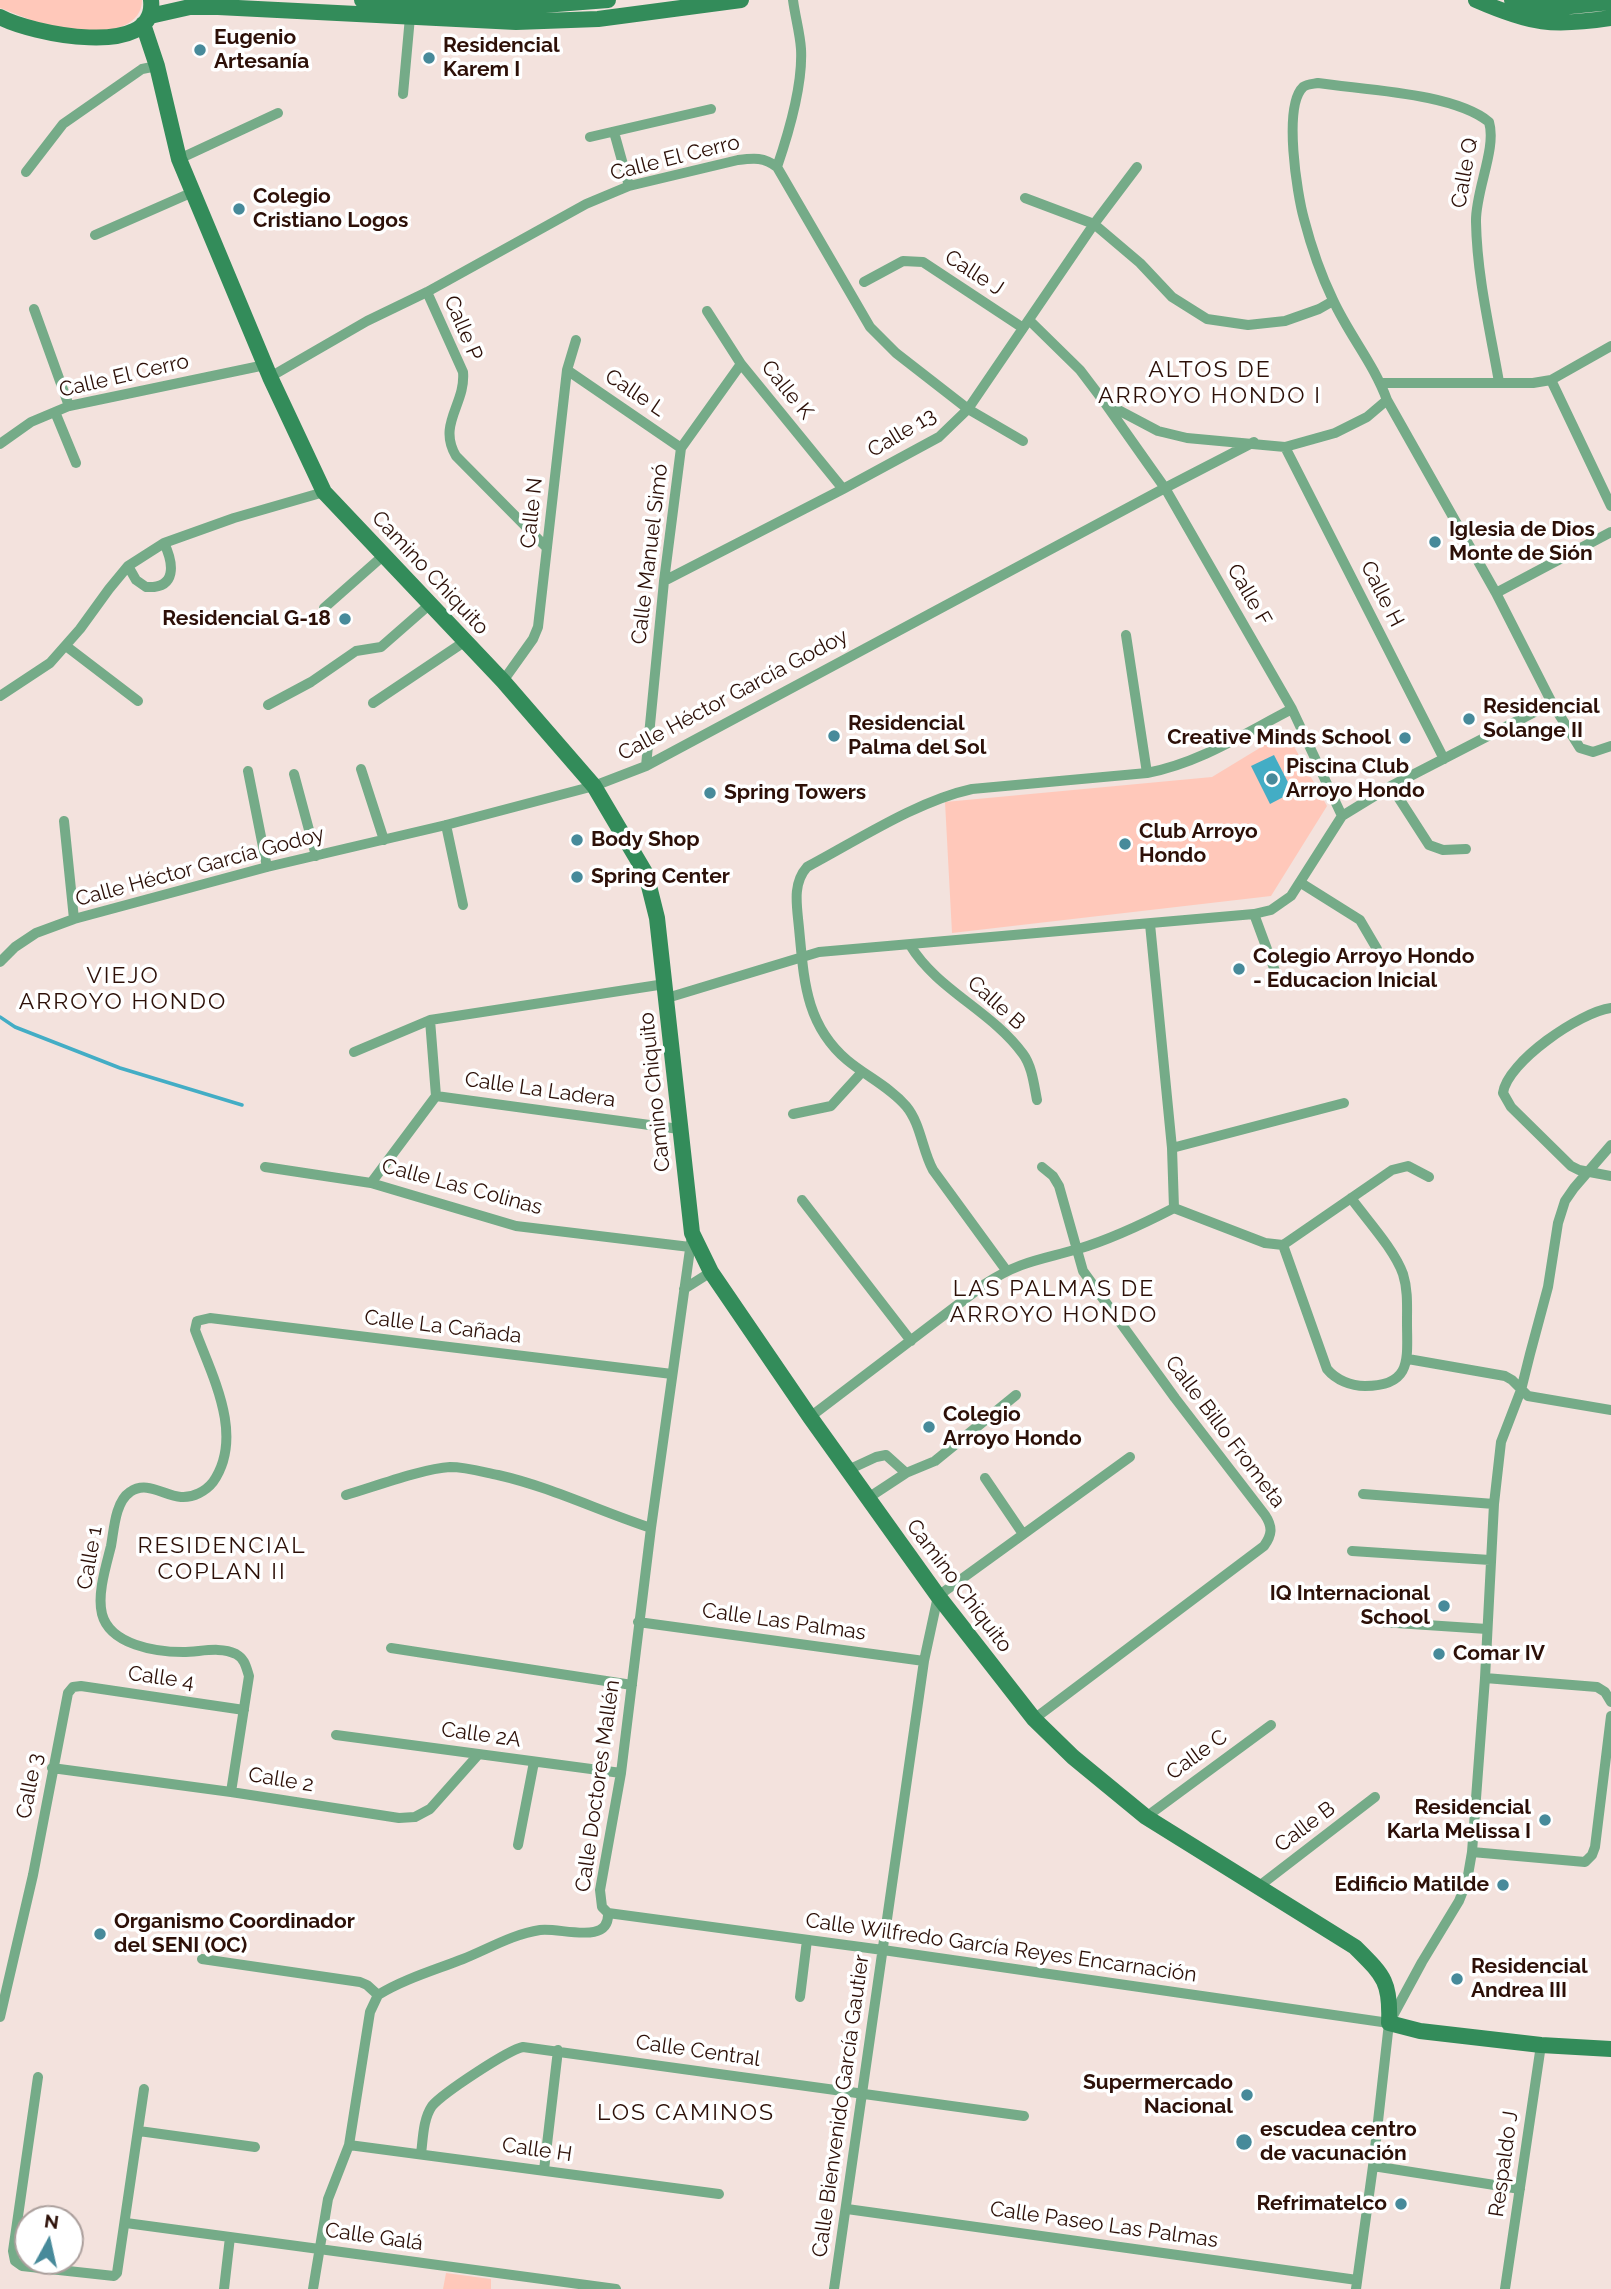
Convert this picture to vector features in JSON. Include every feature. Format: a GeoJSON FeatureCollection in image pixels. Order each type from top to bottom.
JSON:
{"type":"FeatureCollection","features":[{"type":"Feature","properties":{"kind":"main road"},"geometry":{"type":"LineString","coordinates":[[362,0],[459,13],[562,22],[741,0]]}},
{"type":"Feature","properties":{"kind":"main road"},"geometry":{"type":"LineString","coordinates":[[0,17],[34,30],[69,37],[116,36],[148,14],[190,7],[218,6],[410,17],[608,0]]}},
{"type":"Feature","properties":{"kind":"main road"},"geometry":{"type":"LineString","coordinates":[[1476,0],[1508,14],[1550,24],[1574,24],[1611,18]]}},
{"type":"Feature","properties":{"kind":"main road"},"geometry":{"type":"LineString","coordinates":[[1512,0],[1551,8],[1611,2]]}},
{"type":"Feature","properties":{"kind":"main road","name":"Camino Chiquito"},"geometry":{"type":"LineString","coordinates":[[148,14],[179,159],[267,371],[324,492],[571,757],[594,786],[646,874],[657,918],[666,991],[691,1240],[810,1417],[938,1596],[1034,1719],[1073,1757],[1146,1816],[1355,1947],[1382,1974],[1390,1998],[1389,2023]]}},
{"type":"Feature","properties":{"kind":"main road"},"geometry":{"type":"LineString","coordinates":[[1389,2023],[1420,2031],[1541,2045],[1611,2049]]}},
{"type":"Feature","properties":{"kind":"street"},"geometry":{"type":"LineString","coordinates":[[793,0],[801,49],[798,82],[787,137],[777,167],[870,327],[896,353],[968,409],[1023,441]]}},
{"type":"Feature","properties":{"kind":"street"},"geometry":{"type":"LineString","coordinates":[[562,22],[576,2]]}},
{"type":"Feature","properties":{"kind":"street"},"geometry":{"type":"LineString","coordinates":[[403,94],[410,17]]}},
{"type":"Feature","properties":{"kind":"street"},"geometry":{"type":"LineString","coordinates":[[26,172],[64,124],[142,69],[157,66]]}},
{"type":"Feature","properties":{"kind":"street","name":"Calle Q"},"geometry":{"type":"LineString","coordinates":[[1333,301],[1303,217],[1292,128],[1293,105],[1302,88],[1318,83],[1445,101],[1477,113],[1489,122],[1492,140],[1479,187],[1476,219],[1478,251],[1499,382]]}},
{"type":"Feature","properties":{"kind":"street"},"geometry":{"type":"LineString","coordinates":[[590,137],[711,108]]}},
{"type":"Feature","properties":{"kind":"street"},"geometry":{"type":"LineString","coordinates":[[179,159],[278,113]]}},
{"type":"Feature","properties":{"kind":"street"},"geometry":{"type":"LineString","coordinates":[[614,132],[629,186]]}},
{"type":"Feature","properties":{"kind":"street","name":"Calle El Cerro"},"geometry":{"type":"LineString","coordinates":[[0,444],[32,422],[69,406],[267,371],[427,292],[586,204],[629,186],[738,160],[756,158],[767,160],[777,167]]}},
{"type":"Feature","properties":{"kind":"street","name":"Calle 13"},"geometry":{"type":"LineString","coordinates":[[664,581],[939,437],[968,409],[1094,224],[1137,167]]}},
{"type":"Feature","properties":{"kind":"street"},"geometry":{"type":"LineString","coordinates":[[95,235],[193,192]]}},
{"type":"Feature","properties":{"kind":"street"},"geometry":{"type":"LineString","coordinates":[[1025,198],[1094,224],[1140,263],[1172,297],[1207,319],[1248,325],[1285,321],[1333,301],[1496,593],[1552,703],[1580,748],[1593,752],[1611,746]]}},
{"type":"Feature","properties":{"kind":"street","name":"Calle J"},"geometry":{"type":"LineString","coordinates":[[864,282],[903,261],[923,262],[1026,324],[1080,370],[1105,403],[1158,431],[1187,438],[1254,442],[1285,447],[1335,433],[1367,416],[1387,400]]}},
{"type":"Feature","properties":{"kind":"street","name":"Calle P"},"geometry":{"type":"LineString","coordinates":[[427,292],[463,372],[463,386],[449,429],[450,444],[456,456],[547,548]]}},
{"type":"Feature","properties":{"kind":"street"},"geometry":{"type":"LineString","coordinates":[[34,309],[69,406]]}},
{"type":"Feature","properties":{"kind":"street","name":"Calle K"},"geometry":{"type":"LineString","coordinates":[[706,312],[741,364],[844,489]]}},
{"type":"Feature","properties":{"kind":"street","name":"Calle N"},"geometry":{"type":"LineString","coordinates":[[503,681],[533,639],[538,627],[566,370],[576,341]]}},
{"type":"Feature","properties":{"kind":"street"},"geometry":{"type":"LineString","coordinates":[[1381,383],[1551,380],[1611,346]]}},
{"type":"Feature","properties":{"kind":"street","name":"Calle Manuel Simó"},"geometry":{"type":"LineString","coordinates":[[646,766],[664,581],[681,448],[741,364]]}},
{"type":"Feature","properties":{"kind":"street","name":"Calle L"},"geometry":{"type":"LineString","coordinates":[[566,370],[681,448]]}},
{"type":"Feature","properties":{"kind":"street"},"geometry":{"type":"LineString","coordinates":[[1551,380],[1611,506]]}},
{"type":"Feature","properties":{"kind":"street","name":"Calle F"},"geometry":{"type":"LineString","coordinates":[[1105,403],[1165,488],[1292,709],[1342,816]]}},
{"type":"Feature","properties":{"kind":"street"},"geometry":{"type":"LineString","coordinates":[[55,412],[76,463]]}},
{"type":"Feature","properties":{"kind":"street","name":"Calle Héctor García Godoy"},"geometry":{"type":"LineString","coordinates":[[0,962],[15,947],[36,933],[74,919],[267,867],[446,825],[594,786],[646,766],[1254,442]]}},
{"type":"Feature","properties":{"kind":"street","name":"Calle H"},"geometry":{"type":"LineString","coordinates":[[1285,447],[1444,759]]}},
{"type":"Feature","properties":{"kind":"street"},"geometry":{"type":"LineString","coordinates":[[0,696],[50,663],[128,566],[164,543],[234,518],[324,492]]}},
{"type":"Feature","properties":{"kind":"street"},"geometry":{"type":"LineString","coordinates":[[1496,593],[1611,532]]}},
{"type":"Feature","properties":{"kind":"street"},"geometry":{"type":"LineString","coordinates":[[128,566],[136,580],[146,587],[161,585],[168,580],[172,563],[164,543]]}},
{"type":"Feature","properties":{"kind":"street"},"geometry":{"type":"LineString","coordinates":[[324,608],[384,555]]}},
{"type":"Feature","properties":{"kind":"street"},"geometry":{"type":"LineString","coordinates":[[268,705],[356,651],[381,647],[429,605]]}},
{"type":"Feature","properties":{"kind":"street"},"geometry":{"type":"LineString","coordinates":[[1126,635],[1147,773]]}},
{"type":"Feature","properties":{"kind":"street"},"geometry":{"type":"LineString","coordinates":[[373,704],[464,642]]}},
{"type":"Feature","properties":{"kind":"street"},"geometry":{"type":"LineString","coordinates":[[66,646],[138,701]]}},
{"type":"Feature","properties":{"kind":"street"},"geometry":{"type":"LineString","coordinates":[[354,1052],[430,1020],[666,991],[819,952],[1150,924],[1254,914],[1270,910],[1290,896],[1301,883],[1342,816],[1391,786],[1552,703]]}},
{"type":"Feature","properties":{"kind":"street"},"geometry":{"type":"LineString","coordinates":[[1006,1270],[933,1170],[915,1121],[905,1105],[830,1043],[812,1016],[802,955],[797,883],[807,867],[929,803],[972,789],[1147,773],[1172,768],[1191,762],[1292,709]]}},
{"type":"Feature","properties":{"kind":"street"},"geometry":{"type":"LineString","coordinates":[[361,769],[384,840]]}},
{"type":"Feature","properties":{"kind":"street"},"geometry":{"type":"LineString","coordinates":[[248,771],[267,867]]}},
{"type":"Feature","properties":{"kind":"street"},"geometry":{"type":"LineString","coordinates":[[294,775],[316,856]]}},
{"type":"Feature","properties":{"kind":"street"},"geometry":{"type":"LineString","coordinates":[[1391,786],[1429,845],[1443,850],[1466,849]]}},
{"type":"Feature","properties":{"kind":"street"},"geometry":{"type":"LineString","coordinates":[[64,821],[74,919]]}},
{"type":"Feature","properties":{"kind":"street"},"geometry":{"type":"LineString","coordinates":[[446,825],[463,905]]}},
{"type":"Feature","properties":{"kind":"street"},"geometry":{"type":"LineString","coordinates":[[1301,883],[1360,920],[1377,949]]}},
{"type":"Feature","properties":{"kind":"street"},"geometry":{"type":"LineString","coordinates":[[1254,914],[1278,979]]}},
{"type":"Feature","properties":{"kind":"street"},"geometry":{"type":"LineString","coordinates":[[1150,924],[1172,1148],[1174,1208]]}},
{"type":"Feature","properties":{"kind":"street","name":"Calle B"},"geometry":{"type":"LineString","coordinates":[[910,945],[927,969],[1021,1052],[1032,1077],[1037,1100]]}},
{"type":"Feature","properties":{"kind":"street"},"geometry":{"type":"LineString","coordinates":[[1611,1008],[1580,1018],[1555,1034],[1509,1076],[1503,1093],[1511,1107],[1571,1166],[1588,1172],[1611,1175]]}},
{"type":"Feature","properties":{"kind":"street"},"geometry":{"type":"LineString","coordinates":[[371,1183],[436,1096],[430,1020]]}},
{"type":"Feature","properties":{"kind":"street"},"geometry":{"type":"LineString","coordinates":[[793,1114],[834,1105],[862,1072]]}},
{"type":"Feature","properties":{"kind":"street","name":"Calle La Ladera"},"geometry":{"type":"LineString","coordinates":[[436,1096],[679,1129]]}},
{"type":"Feature","properties":{"kind":"street"},"geometry":{"type":"LineString","coordinates":[[1172,1148],[1344,1103]]}},
{"type":"Feature","properties":{"kind":"street"},"geometry":{"type":"LineString","coordinates":[[1356,2285],[1389,2023],[1459,1901],[1467,1881],[1472,1852],[1485,1678],[1493,1504],[1501,1442],[1521,1390],[1548,1287],[1558,1223],[1565,1201],[1611,1145]]}},
{"type":"Feature","properties":{"kind":"street","name":"Calle Las Colinas"},"geometry":{"type":"LineString","coordinates":[[265,1167],[371,1183],[516,1226],[691,1240]]}},
{"type":"Feature","properties":{"kind":"street","name":"Calle Billo Frometa"},"geometry":{"type":"LineString","coordinates":[[1034,1719],[1264,1546],[1271,1530],[1265,1515],[1083,1271],[1059,1186],[1053,1176],[1042,1167]]}},
{"type":"Feature","properties":{"kind":"street"},"geometry":{"type":"LineString","coordinates":[[810,1417],[1006,1270],[1031,1260],[1076,1250],[1130,1230],[1174,1208],[1265,1243],[1283,1245],[1398,1167],[1413,1167],[1429,1177]]}},
{"type":"Feature","properties":{"kind":"street"},"geometry":{"type":"LineString","coordinates":[[1283,1245],[1323,1361],[1332,1375],[1360,1386],[1385,1384],[1402,1372],[1408,1359],[1406,1292],[1402,1273],[1393,1255],[1351,1198]]}},
{"type":"Feature","properties":{"kind":"street"},"geometry":{"type":"LineString","coordinates":[[802,1200],[911,1341]]}},
{"type":"Feature","properties":{"kind":"street","name":"Calle Doctores Mallén"},"geometry":{"type":"LineString","coordinates":[[378,1995],[530,1932],[558,1929],[589,1933],[601,1931],[606,1926],[608,1913],[602,1907],[600,1890],[621,1773],[638,1622],[691,1240]]}},
{"type":"Feature","properties":{"kind":"street"},"geometry":{"type":"LineString","coordinates":[[684,1289],[711,1272]]}},
{"type":"Feature","properties":{"kind":"street","name":"Calle La Cañada"},"geometry":{"type":"LineString","coordinates":[[210,1318],[672,1374]]}},
{"type":"Feature","properties":{"kind":"street","name":"Calle 1"},"geometry":{"type":"LineString","coordinates":[[210,1318],[197,1321],[195,1330],[220,1393],[227,1436],[226,1454],[221,1469],[211,1485],[200,1493],[181,1497],[146,1487],[130,1492],[119,1506],[105,1572],[101,1613],[109,1629],[125,1641],[180,1652],[216,1650],[236,1654],[244,1662],[248,1676],[231,1792]]}},
{"type":"Feature","properties":{"kind":"street"},"geometry":{"type":"LineString","coordinates":[[1408,1359],[1505,1376],[1537,1399],[1611,1410]]}},
{"type":"Feature","properties":{"kind":"street"},"geometry":{"type":"LineString","coordinates":[[868,1498],[906,1473],[935,1461],[1016,1395]]}},
{"type":"Feature","properties":{"kind":"street"},"geometry":{"type":"LineString","coordinates":[[848,1470],[886,1455],[906,1473]]}},
{"type":"Feature","properties":{"kind":"street"},"geometry":{"type":"LineString","coordinates":[[938,1596],[1130,1457]]}},
{"type":"Feature","properties":{"kind":"street"},"geometry":{"type":"LineString","coordinates":[[346,1495],[449,1467],[520,1480],[651,1528]]}},
{"type":"Feature","properties":{"kind":"street"},"geometry":{"type":"LineString","coordinates":[[985,1478],[1023,1534]]}},
{"type":"Feature","properties":{"kind":"street"},"geometry":{"type":"LineString","coordinates":[[1363,1494],[1493,1504]]}},
{"type":"Feature","properties":{"kind":"street"},"geometry":{"type":"LineString","coordinates":[[1352,1551],[1490,1560]]}},
{"type":"Feature","properties":{"kind":"street","name":"Calle Bienvenido García Gautier"},"geometry":{"type":"LineString","coordinates":[[834,2289],[924,1661],[938,1596]]}},
{"type":"Feature","properties":{"kind":"street","name":"Calle Las Palmas"},"geometry":{"type":"LineString","coordinates":[[638,1622],[924,1661]]}},
{"type":"Feature","properties":{"kind":"street"},"geometry":{"type":"LineString","coordinates":[[1381,1622],[1487,1629]]}},
{"type":"Feature","properties":{"kind":"street"},"geometry":{"type":"LineString","coordinates":[[391,1648],[632,1685]]}},
{"type":"Feature","properties":{"kind":"street"},"geometry":{"type":"LineString","coordinates":[[1485,1678],[1597,1687],[1605,1692],[1611,1702]]}},
{"type":"Feature","properties":{"kind":"street","name":"Calle 4"},"geometry":{"type":"LineString","coordinates":[[73,1688],[81,1686],[244,1710]]}},
{"type":"Feature","properties":{"kind":"street","name":"Calle 3"},"geometry":{"type":"LineString","coordinates":[[0,2017],[33,1875],[68,1693],[73,1688]]}},
{"type":"Feature","properties":{"kind":"street"},"geometry":{"type":"LineString","coordinates":[[1472,1852],[1586,1862],[1595,1847],[1611,1716]]}},
{"type":"Feature","properties":{"kind":"street","name":"Calle C"},"geometry":{"type":"LineString","coordinates":[[1146,1816],[1271,1725]]}},
{"type":"Feature","properties":{"kind":"street","name":"Calle 2A"},"geometry":{"type":"LineString","coordinates":[[336,1735],[621,1773]]}},
{"type":"Feature","properties":{"kind":"street","name":"Calle 2"},"geometry":{"type":"LineString","coordinates":[[52,1768],[399,1818],[415,1816],[430,1809],[478,1755]]}},
{"type":"Feature","properties":{"kind":"street"},"geometry":{"type":"LineString","coordinates":[[518,1845],[534,1762]]}},
{"type":"Feature","properties":{"kind":"street","name":"Calle B"},"geometry":{"type":"LineString","coordinates":[[1258,1887],[1375,1797]]}},
{"type":"Feature","properties":{"kind":"street","name":"Calle Wilfredo García Reyes Encarnación"},"geometry":{"type":"LineString","coordinates":[[608,1913],[1389,2023]]}},
{"type":"Feature","properties":{"kind":"street"},"geometry":{"type":"LineString","coordinates":[[800,1997],[807,1940]]}},
{"type":"Feature","properties":{"kind":"street"},"geometry":{"type":"LineString","coordinates":[[202,1959],[360,1982],[378,1995],[370,2012],[349,2145],[328,2199],[313,2289]]}},
{"type":"Feature","properties":{"kind":"street","name":"Respaldo J"},"geometry":{"type":"LineString","coordinates":[[1505,2289],[1541,2045]]}},
{"type":"Feature","properties":{"kind":"street","name":"Calle Central"},"geometry":{"type":"LineString","coordinates":[[421,2154],[428,2115],[441,2099],[515,2048],[533,2046],[1024,2116]]}},
{"type":"Feature","properties":{"kind":"street"},"geometry":{"type":"LineString","coordinates":[[544,2170],[558,2050]]}},
{"type":"Feature","properties":{"kind":"street"},"geometry":{"type":"LineString","coordinates":[[38,2077],[13,2251],[15,2261],[22,2266],[114,2276],[117,2273],[144,2090]]}},
{"type":"Feature","properties":{"kind":"street"},"geometry":{"type":"LineString","coordinates":[[139,2131],[255,2147]]}},
{"type":"Feature","properties":{"kind":"street","name":"Calle H"},"geometry":{"type":"LineString","coordinates":[[349,2145],[719,2194]]}},
{"type":"Feature","properties":{"kind":"street"},"geometry":{"type":"LineString","coordinates":[[1373,2166],[1520,2189]]}},
{"type":"Feature","properties":{"kind":"street","name":"Calle Paseo Las Palmas"},"geometry":{"type":"LineString","coordinates":[[847,2209],[1356,2285]]}},
{"type":"Feature","properties":{"kind":"street","name":"Calle Galá"},"geometry":{"type":"LineString","coordinates":[[126,2223],[616,2289]]}},
{"type":"Feature","properties":{"kind":"street"},"geometry":{"type":"LineString","coordinates":[[224,2289],[230,2237]]}},
{"type":"Feature","properties":{"kind":"shaded area"},"geometry":{"type":"Polygon","coordinates":[[[0,0],[142,0],[140,11],[133,20],[112,29],[87,32],[65,30],[34,21],[0,8],[0,0]]]}},
{"type":"Feature","properties":{"kind":"shaded area","name":"Club Arroyo Hondo"},"geometry":{"type":"Polygon","coordinates":[[[1286,732],[1327,806],[1271,896],[952,933],[945,802],[1212,777],[1286,732]]]}},
{"type":"Feature","properties":{"kind":"shaded area"},"geometry":{"type":"Polygon","coordinates":[[[446,2273],[491,2279],[491,2289],[443,2289],[446,2273]]]}},
{"type":"Feature","properties":{"kind":"water","name":"Piscina Club Arroyo Hondo"},"geometry":{"type":"Polygon","coordinates":[[[1274,755],[1293,792],[1270,804],[1251,766],[1274,755]]]}},
{"type":"Feature","properties":{"kind":"waterway"},"geometry":{"type":"LineString","coordinates":[[0,1017],[15,1027],[120,1068],[242,1105]]}},
{"type":"Feature","properties":{"kind":"place","name":"Eugenio Artesanía"},"geometry":{"type":"Point","coordinates":[200,50]}},
{"type":"Feature","properties":{"kind":"place","name":"Residencial Karem I"},"geometry":{"type":"Point","coordinates":[429,58]}},
{"type":"Feature","properties":{"kind":"place","name":"Colegio Cristiano Logos"},"geometry":{"type":"Point","coordinates":[239,209]}},
{"type":"Feature","properties":{"kind":"place","name":"Iglesia de Dios Monte de Sión"},"geometry":{"type":"Point","coordinates":[1435,542]}},
{"type":"Feature","properties":{"kind":"place","name":"Residencial G-18"},"geometry":{"type":"Point","coordinates":[345,619]}},
{"type":"Feature","properties":{"kind":"place","name":"Residencial Solange II"},"geometry":{"type":"Point","coordinates":[1469,719]}},
{"type":"Feature","properties":{"kind":"place","name":"Residencial Palma del Sol"},"geometry":{"type":"Point","coordinates":[834,736]}},
{"type":"Feature","properties":{"kind":"place","name":"Creative Minds School"},"geometry":{"type":"Point","coordinates":[1405,738]}},
{"type":"Feature","properties":{"kind":"place","name":"Piscina Club Arroyo Hondo"},"geometry":{"type":"Point","coordinates":[1272,779]}},
{"type":"Feature","properties":{"kind":"place","name":"Spring Towers"},"geometry":{"type":"Point","coordinates":[710,793]}},
{"type":"Feature","properties":{"kind":"place","name":"Body Shop"},"geometry":{"type":"Point","coordinates":[577,840]}},
{"type":"Feature","properties":{"kind":"place","name":"Club Arroyo Hondo"},"geometry":{"type":"Point","coordinates":[1125,844]}},
{"type":"Feature","properties":{"kind":"place","name":"Spring Center"},"geometry":{"type":"Point","coordinates":[577,877]}},
{"type":"Feature","properties":{"kind":"place","name":"Colegio Arroyo Hondo - Educacion Inicial"},"geometry":{"type":"Point","coordinates":[1239,969]}},
{"type":"Feature","properties":{"kind":"place","name":"Colegio Arroyo Hondo"},"geometry":{"type":"Point","coordinates":[929,1427]}},
{"type":"Feature","properties":{"kind":"place","name":"IQ Internacional School"},"geometry":{"type":"Point","coordinates":[1444,1606]}},
{"type":"Feature","properties":{"kind":"place","name":"Comar IV"},"geometry":{"type":"Point","coordinates":[1439,1654]}},
{"type":"Feature","properties":{"kind":"place","name":"Residencial Karla Melissa I"},"geometry":{"type":"Point","coordinates":[1545,1820]}},
{"type":"Feature","properties":{"kind":"place","name":"Edificio Matilde"},"geometry":{"type":"Point","coordinates":[1503,1885]}},
{"type":"Feature","properties":{"kind":"place","name":"Organismo Coordinador del SENI (OC)"},"geometry":{"type":"Point","coordinates":[100,1934]}},
{"type":"Feature","properties":{"kind":"place","name":"Residencial Andrea III"},"geometry":{"type":"Point","coordinates":[1457,1979]}},
{"type":"Feature","properties":{"kind":"place","name":"Supermercado Nacional"},"geometry":{"type":"Point","coordinates":[1247,2095]}},
{"type":"Feature","properties":{"kind":"place","name":"escudea centro de vacunación"},"geometry":{"type":"Point","coordinates":[1244,2142]}},
{"type":"Feature","properties":{"kind":"place","name":"Refrimatelco"},"geometry":{"type":"Point","coordinates":[1401,2204]}},
{"type":"Feature","properties":{"kind":"district","name":"ALTOS DE ARROYO HONDO I"},"geometry":{"type":"Point","coordinates":[1210,383]}},
{"type":"Feature","properties":{"kind":"district","name":"VIEJO ARROYO HONDO"},"geometry":{"type":"Point","coordinates":[123,989]}},
{"type":"Feature","properties":{"kind":"district","name":"LAS PALMAS DE ARROYO HONDO"},"geometry":{"type":"Point","coordinates":[1054,1302]}},
{"type":"Feature","properties":{"kind":"district","name":"RESIDENCIAL COPLAN II"},"geometry":{"type":"Point","coordinates":[222,1559]}},
{"type":"Feature","properties":{"kind":"district","name":"LOS CAMINOS"},"geometry":{"type":"Point","coordinates":[686,2113]}}]}
